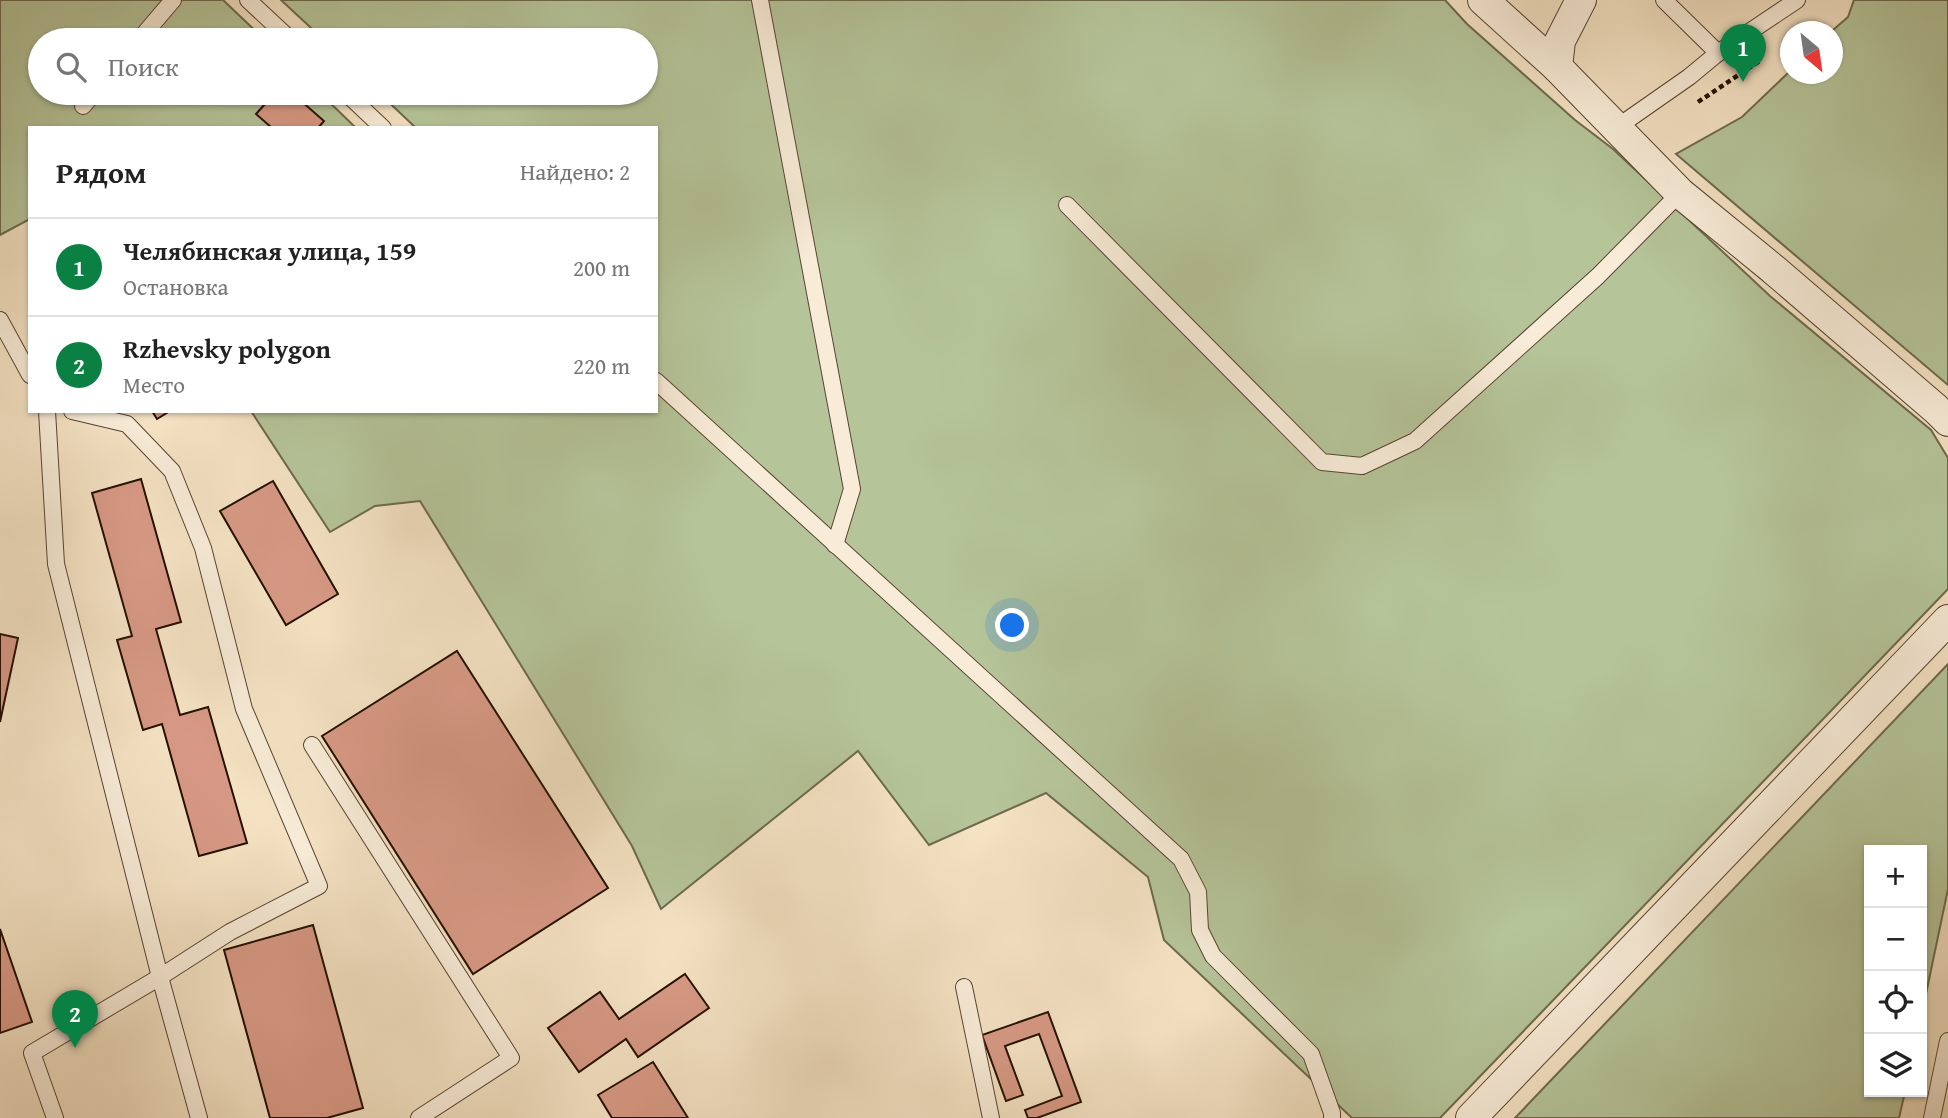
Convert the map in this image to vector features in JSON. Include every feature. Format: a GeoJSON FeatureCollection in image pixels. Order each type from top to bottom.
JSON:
{"type":"FeatureCollection","features":[{"type":"Feature","properties":{"kind":"street"},"geometry":{"type":"LineString","coordinates":[[1483,0],[1557,67],[1680,193],[1773,269],[1948,421]]}},
{"type":"Feature","properties":{"kind":"street"},"geometry":{"type":"LineString","coordinates":[[1557,67],[1560,41],[1581,0]]}},
{"type":"Feature","properties":{"kind":"street"},"geometry":{"type":"LineString","coordinates":[[1471,1118],[1948,620]]}},
{"type":"Feature","properties":{"kind":"lane"},"geometry":{"type":"LineString","coordinates":[[149,28],[173,0]]}},
{"type":"Feature","properties":{"kind":"lane"},"geometry":{"type":"LineString","coordinates":[[248,0],[278,28]]}},
{"type":"Feature","properties":{"kind":"lane"},"geometry":{"type":"LineString","coordinates":[[761,0],[852,489],[835,545]]}},
{"type":"Feature","properties":{"kind":"lane"},"geometry":{"type":"LineString","coordinates":[[1664,0],[1718,53]]}},
{"type":"Feature","properties":{"kind":"lane"},"geometry":{"type":"LineString","coordinates":[[1616,128],[1689,77],[1718,53],[1797,0]]}},
{"type":"Feature","properties":{"kind":"lane"},"geometry":{"type":"LineString","coordinates":[[359,105],[381,126]]}},
{"type":"Feature","properties":{"kind":"lane"},"geometry":{"type":"LineString","coordinates":[[1067,205],[1322,462],[1362,466],[1415,441],[1598,275],[1680,193]]}},
{"type":"Feature","properties":{"kind":"lane"},"geometry":{"type":"LineString","coordinates":[[0,320],[28,370]]}},
{"type":"Feature","properties":{"kind":"lane"},"geometry":{"type":"LineString","coordinates":[[658,383],[1181,859],[1198,891],[1200,930],[1213,956],[1311,1054],[1332,1118]]}},
{"type":"Feature","properties":{"kind":"lane"},"geometry":{"type":"LineString","coordinates":[[47,413],[56,564],[160,977],[200,1118]]}},
{"type":"Feature","properties":{"kind":"lane"},"geometry":{"type":"LineString","coordinates":[[55,1118],[32,1052],[160,977],[230,932],[319,886],[244,709],[203,548],[172,471],[127,424],[80,413]]}},
{"type":"Feature","properties":{"kind":"lane"},"geometry":{"type":"LineString","coordinates":[[313,745],[511,1058],[419,1118]]}},
{"type":"Feature","properties":{"kind":"lane"},"geometry":{"type":"LineString","coordinates":[[964,986],[991,1118]]}},
{"type":"Feature","properties":{"kind":"lane"},"geometry":{"type":"LineString","coordinates":[[1931,1118],[1948,1041]]}},
{"type":"Feature","properties":{"kind":"green space"},"geometry":{"type":"Polygon","coordinates":[[[0,0],[223,0],[252,28],[28,28],[28,105],[332,105],[354,126],[28,126],[28,220],[0,235],[0,0]]]}},
{"type":"Feature","properties":{"kind":"green space"},"geometry":{"type":"Polygon","coordinates":[[[281,0],[1445,0],[1467,24],[1575,120],[1613,149],[1770,296],[1931,430],[1948,458],[1948,589],[1440,1118],[1352,1118],[1164,940],[1148,877],[1046,793],[929,845],[858,751],[661,909],[632,846],[420,501],[375,506],[330,532],[252,413],[658,413],[658,126],[414,126],[392,105],[658,105],[658,28],[311,28],[281,0]]]}},
{"type":"Feature","properties":{"kind":"green space"},"geometry":{"type":"Polygon","coordinates":[[[1854,0],[1948,0],[1948,385],[1676,154],[1742,117],[1780,81],[1780,84],[1843,84],[1843,21],[1848,17],[1854,0]]]}},
{"type":"Feature","properties":{"kind":"green space"},"geometry":{"type":"Polygon","coordinates":[[[1948,664],[1948,889],[1927,989],[1927,845],[1864,845],[1864,1097],[1904,1097],[1899,1118],[1515,1118],[1948,664]]]}},
{"type":"Feature","properties":{"kind":"building"},"geometry":{"type":"Polygon","coordinates":[[[264,105],[306,105],[324,121],[320,126],[270,126],[256,114],[264,105]]]}},
{"type":"Feature","properties":{"kind":"building"},"geometry":{"type":"Polygon","coordinates":[[[153,413],[167,413],[157,419],[153,413]]]}},
{"type":"Feature","properties":{"kind":"building"},"geometry":{"type":"Polygon","coordinates":[[[141,479],[181,622],[156,629],[180,715],[208,707],[247,843],[199,856],[162,724],[143,730],[117,640],[132,636],[92,493],[141,479]]]}},
{"type":"Feature","properties":{"kind":"building"},"geometry":{"type":"Polygon","coordinates":[[[273,481],[338,594],[286,625],[220,511],[273,481]]]}},
{"type":"Feature","properties":{"kind":"building"},"geometry":{"type":"Polygon","coordinates":[[[0,634],[18,638],[0,722],[0,634]]]}},
{"type":"Feature","properties":{"kind":"building"},"geometry":{"type":"Polygon","coordinates":[[[457,651],[608,888],[473,974],[322,736],[457,651]]]}},
{"type":"Feature","properties":{"kind":"building"},"geometry":{"type":"Polygon","coordinates":[[[313,925],[363,1108],[327,1118],[270,1118],[224,950],[313,925]]]}},
{"type":"Feature","properties":{"kind":"building"},"geometry":{"type":"Polygon","coordinates":[[[0,929],[32,1022],[0,1033],[0,929]]]}},
{"type":"Feature","properties":{"kind":"building"},"geometry":{"type":"Polygon","coordinates":[[[685,974],[709,1008],[638,1057],[626,1039],[579,1072],[548,1028],[600,992],[619,1019],[685,974]]]}},
{"type":"Feature","properties":{"kind":"building"},"geometry":{"type":"Polygon","coordinates":[[[1048,1012],[1081,1102],[1037,1118],[1028,1118],[1025,1110],[1062,1096],[1039,1034],[1005,1046],[1023,1095],[1006,1101],[982,1035],[1048,1012]]]}},
{"type":"Feature","properties":{"kind":"building"},"geometry":{"type":"Polygon","coordinates":[[[653,1062],[688,1118],[612,1118],[598,1095],[653,1062]]]}},
{"type":"Feature","properties":{"kind":"place","name":"Челябинская улица, 159"},"geometry":{"type":"Point","coordinates":[1743,82]}},
{"type":"Feature","properties":{"kind":"place","name":"Rzhevsky polygon"},"geometry":{"type":"Point","coordinates":[75,1048]}}]}
